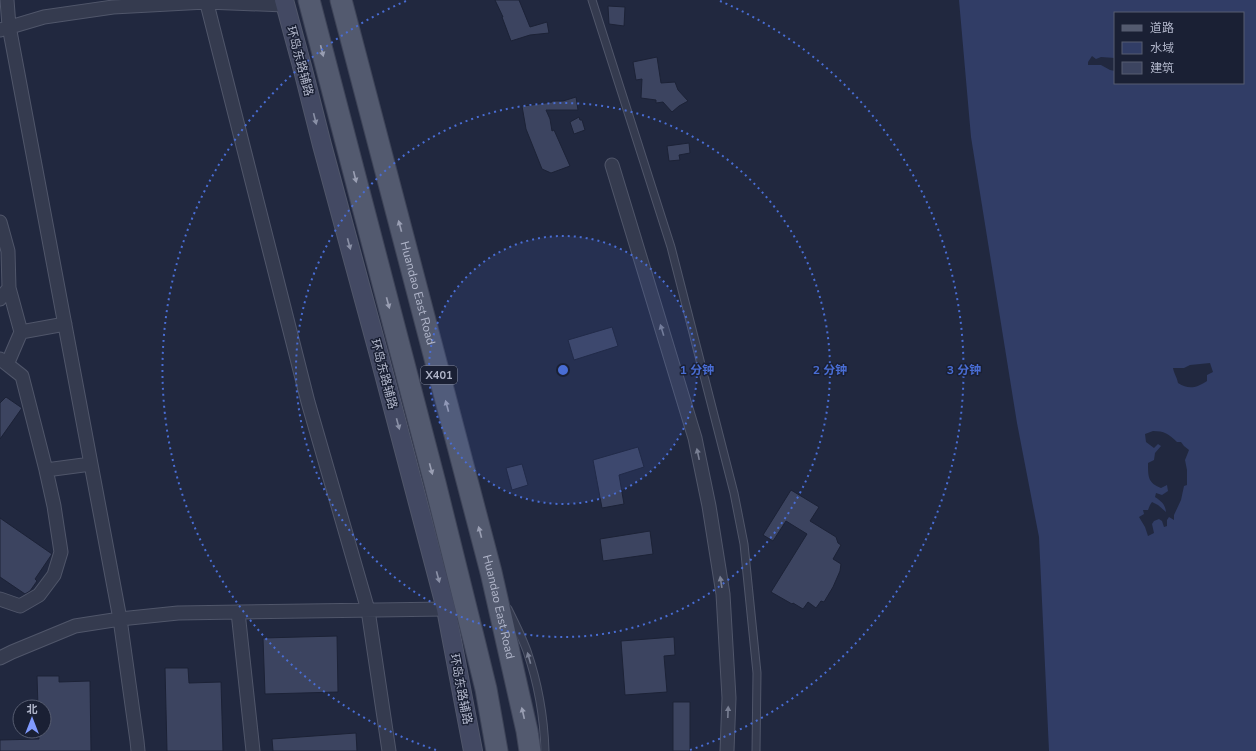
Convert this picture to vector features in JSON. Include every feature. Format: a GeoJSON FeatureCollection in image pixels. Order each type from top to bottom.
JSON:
{"type":"FeatureCollection","features":[{"type":"Feature","properties":{"kind":"main road","name":"X401"},"geometry":{"type":"LineString","coordinates":[[309,0],[460,585],[486,689],[497,751]]}},
{"type":"Feature","properties":{"kind":"main road","name":"Huandao East Road"},"geometry":{"type":"LineString","coordinates":[[341,0],[491,572],[527,731],[530,751]]}},
{"type":"Feature","properties":{"kind":"street"},"geometry":{"type":"LineString","coordinates":[[7,0],[5,28],[65,324],[120,618],[138,751]]}},
{"type":"Feature","properties":{"kind":"street"},"geometry":{"type":"LineString","coordinates":[[303,70],[309,0]]}},
{"type":"Feature","properties":{"kind":"street"},"geometry":{"type":"LineString","coordinates":[[5,28],[44,17],[112,6],[206,1],[284,2]]}},
{"type":"Feature","properties":{"kind":"street"},"geometry":{"type":"LineString","coordinates":[[206,1],[308,402],[368,610],[389,751]]}},
{"type":"Feature","properties":{"kind":"street","name":"环岛东路辅路"},"geometry":{"type":"LineString","coordinates":[[284,2],[446,609],[473,751]]}},
{"type":"Feature","properties":{"kind":"street"},"geometry":{"type":"LineString","coordinates":[[612,165],[695,438],[709,506],[722,594],[729,698],[727,751]]}},
{"type":"Feature","properties":{"kind":"street"},"geometry":{"type":"LineString","coordinates":[[0,222],[8,251],[9,288],[21,332],[9,360],[2,360]]}},
{"type":"Feature","properties":{"kind":"street"},"geometry":{"type":"LineString","coordinates":[[0,299],[9,288]]}},
{"type":"Feature","properties":{"kind":"street"},"geometry":{"type":"LineString","coordinates":[[21,332],[65,324]]}},
{"type":"Feature","properties":{"kind":"street"},"geometry":{"type":"LineString","coordinates":[[0,599],[20,606],[39,595],[54,575],[61,552],[54,506],[22,376],[2,360]]}},
{"type":"Feature","properties":{"kind":"street"},"geometry":{"type":"LineString","coordinates":[[46,470],[91,464]]}},
{"type":"Feature","properties":{"kind":"street"},"geometry":{"type":"LineString","coordinates":[[422,518],[460,585]]}},
{"type":"Feature","properties":{"kind":"street"},"geometry":{"type":"LineString","coordinates":[[0,658],[75,626],[120,618],[178,613],[446,609]]}},
{"type":"Feature","properties":{"kind":"street"},"geometry":{"type":"LineString","coordinates":[[238,612],[254,751]]}},
{"type":"Feature","properties":{"kind":"street"},"geometry":{"type":"LineString","coordinates":[[486,689],[487,751]]}},
{"type":"Feature","properties":{"kind":"lane"},"geometry":{"type":"LineString","coordinates":[[592,0],[670,247],[734,493],[744,544],[757,674],[756,751]]}},
{"type":"Feature","properties":{"kind":"lane"},"geometry":{"type":"LineString","coordinates":[[491,572],[527,650],[536,681],[545,739],[545,751]]}},
{"type":"Feature","properties":{"kind":"water"},"geometry":{"type":"Polygon","coordinates":[[[959,0],[1256,0],[1256,751],[1049,751],[1039,537],[1017,423],[971,137],[959,0]],[[1210,363],[1190,365],[1184,368],[1173,368],[1178,383],[1186,387],[1196,387],[1207,381],[1207,375],[1213,372],[1210,363]],[[1153,431],[1145,434],[1146,442],[1154,448],[1158,444],[1161,446],[1155,453],[1154,460],[1148,463],[1148,472],[1153,484],[1161,488],[1167,485],[1168,491],[1162,495],[1156,493],[1155,497],[1163,503],[1166,512],[1152,502],[1148,510],[1143,510],[1144,514],[1139,517],[1148,536],[1154,533],[1152,524],[1154,521],[1159,519],[1162,521],[1164,527],[1167,526],[1167,520],[1169,517],[1174,520],[1174,515],[1181,500],[1184,486],[1187,485],[1185,460],[1189,450],[1181,442],[1177,442],[1169,435],[1163,432],[1153,431]]]}},
{"type":"Feature","properties":{"kind":"building"},"geometry":{"type":"Polygon","coordinates":[[[495,0],[519,0],[530,27],[547,22],[549,33],[530,35],[511,41],[503,17],[495,0]]]}},
{"type":"Feature","properties":{"kind":"building"},"geometry":{"type":"Polygon","coordinates":[[[608,6],[625,7],[624,26],[609,24],[608,6]]]}},
{"type":"Feature","properties":{"kind":"building"},"geometry":{"type":"Polygon","coordinates":[[[657,57],[661,83],[675,82],[678,90],[688,101],[672,112],[663,102],[656,103],[656,100],[641,98],[642,79],[636,80],[633,62],[657,57]]]}},
{"type":"Feature","properties":{"kind":"building"},"geometry":{"type":"Polygon","coordinates":[[[576,97],[578,110],[546,110],[550,119],[552,131],[554,130],[570,166],[551,173],[542,169],[526,129],[522,106],[552,101],[563,101],[576,97]]]}},
{"type":"Feature","properties":{"kind":"building"},"geometry":{"type":"Polygon","coordinates":[[[579,117],[580,120],[582,120],[585,130],[574,134],[570,122],[579,117]]]}},
{"type":"Feature","properties":{"kind":"building"},"geometry":{"type":"Polygon","coordinates":[[[689,143],[690,153],[679,155],[680,160],[669,161],[667,146],[689,143]]]}},
{"type":"Feature","properties":{"kind":"building"},"geometry":{"type":"Polygon","coordinates":[[[612,327],[618,346],[574,360],[568,340],[612,327]]]}},
{"type":"Feature","properties":{"kind":"building"},"geometry":{"type":"Polygon","coordinates":[[[6,397],[22,408],[0,439],[0,403],[6,397]]]}},
{"type":"Feature","properties":{"kind":"building"},"geometry":{"type":"Polygon","coordinates":[[[638,447],[644,467],[619,475],[624,504],[602,508],[593,460],[638,447]]]}},
{"type":"Feature","properties":{"kind":"building"},"geometry":{"type":"Polygon","coordinates":[[[522,464],[528,485],[512,490],[506,468],[522,464]]]}},
{"type":"Feature","properties":{"kind":"building"},"geometry":{"type":"Polygon","coordinates":[[[791,490],[819,507],[810,521],[836,537],[838,543],[841,545],[833,559],[841,564],[840,571],[824,602],[821,601],[816,608],[808,602],[803,609],[771,592],[807,534],[786,521],[773,541],[763,535],[791,490]]]}},
{"type":"Feature","properties":{"kind":"building"},"geometry":{"type":"Polygon","coordinates":[[[0,518],[52,554],[35,579],[37,581],[30,591],[25,594],[0,577],[0,518]]]}},
{"type":"Feature","properties":{"kind":"building"},"geometry":{"type":"Polygon","coordinates":[[[650,531],[653,554],[603,561],[600,539],[650,531]]]}},
{"type":"Feature","properties":{"kind":"building"},"geometry":{"type":"Polygon","coordinates":[[[337,636],[338,692],[265,694],[263,638],[337,636]]]}},
{"type":"Feature","properties":{"kind":"building"},"geometry":{"type":"Polygon","coordinates":[[[674,637],[675,655],[664,656],[667,692],[625,695],[621,641],[674,637]]]}},
{"type":"Feature","properties":{"kind":"building"},"geometry":{"type":"Polygon","coordinates":[[[165,668],[188,668],[189,683],[221,682],[223,751],[167,751],[165,668]]]}},
{"type":"Feature","properties":{"kind":"building"},"geometry":{"type":"Polygon","coordinates":[[[37,676],[59,676],[59,682],[90,681],[91,751],[0,751],[0,740],[52,739],[52,699],[38,699],[37,676]]]}},
{"type":"Feature","properties":{"kind":"building"},"geometry":{"type":"Polygon","coordinates":[[[673,702],[690,702],[690,751],[673,751],[673,702]]]}},
{"type":"Feature","properties":{"kind":"building"},"geometry":{"type":"Polygon","coordinates":[[[356,733],[357,751],[273,751],[272,739],[356,733]]]}}]}
